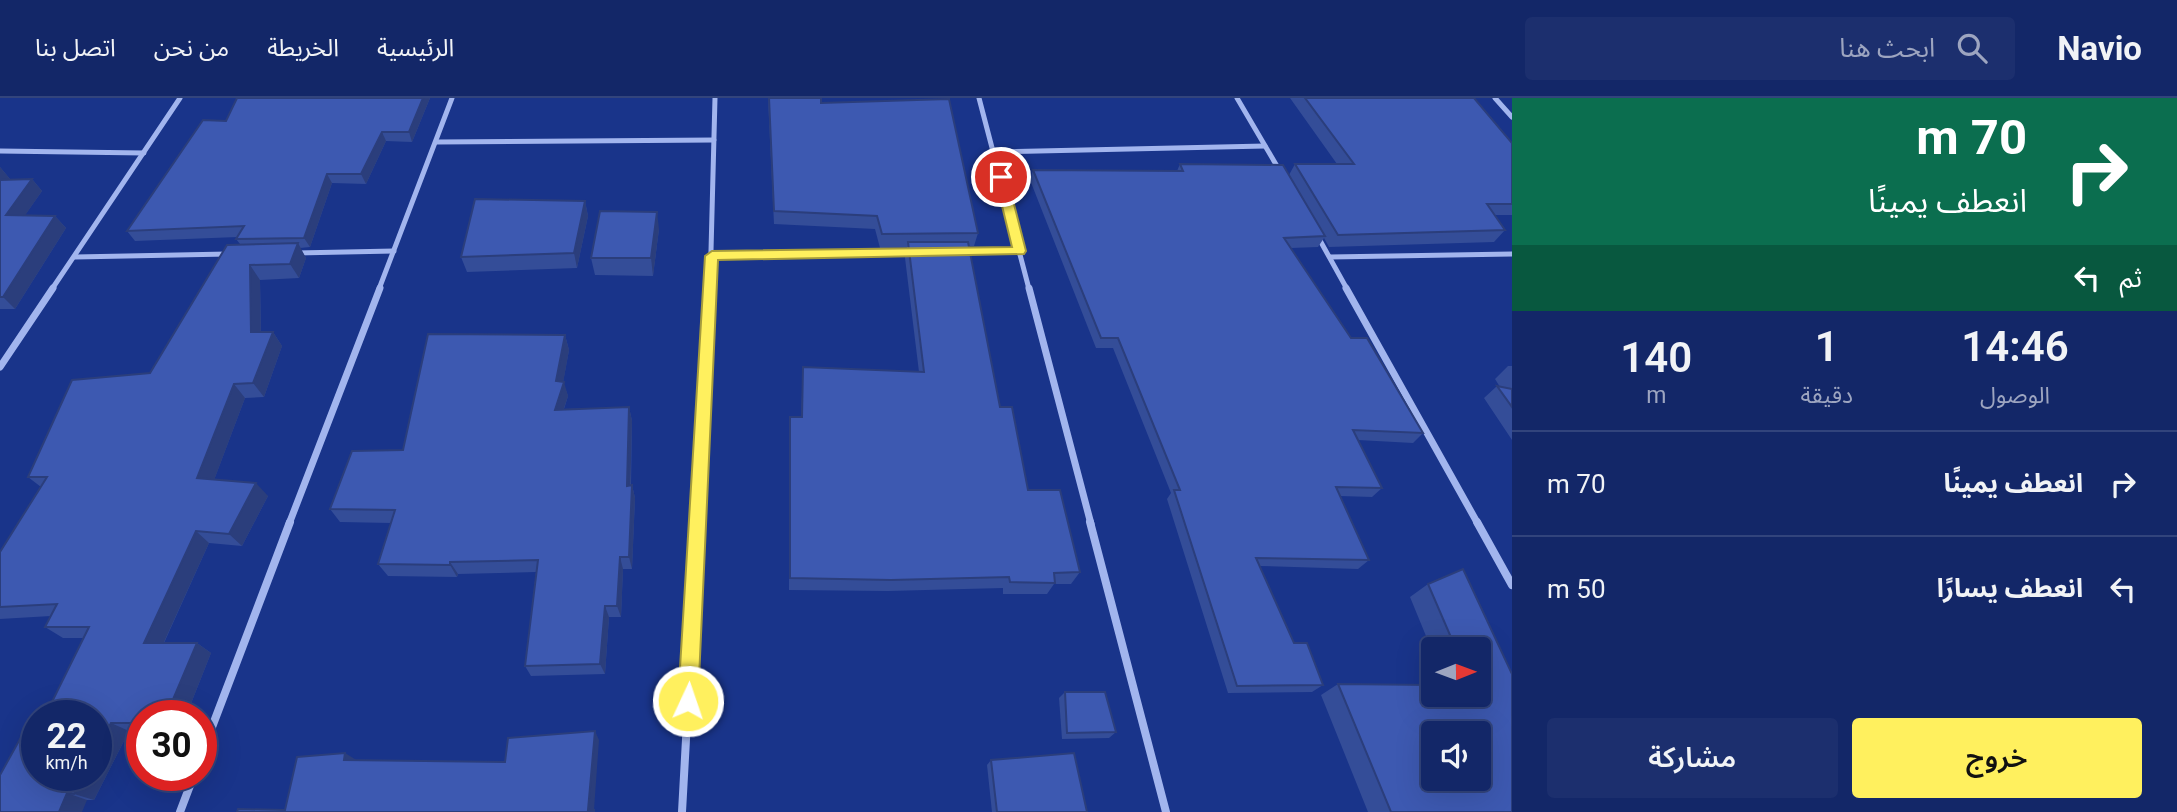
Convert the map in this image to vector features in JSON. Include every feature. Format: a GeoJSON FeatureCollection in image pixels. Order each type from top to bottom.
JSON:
{"type":"FeatureCollection","features":[{"type":"Feature","properties":{"kind":"street"},"geometry":{"type":"LineString","coordinates":[[0,367],[180,98]]}},
{"type":"Feature","properties":{"kind":"street"},"geometry":{"type":"LineString","coordinates":[[217,714],[452,98]]}},
{"type":"Feature","properties":{"kind":"street"},"geometry":{"type":"LineString","coordinates":[[682,812],[712,256],[715,98]]}},
{"type":"Feature","properties":{"kind":"street"},"geometry":{"type":"LineString","coordinates":[[979,98],[1166,812]]}},
{"type":"Feature","properties":{"kind":"street"},"geometry":{"type":"LineString","coordinates":[[1237,98],[1284,180]]}},
{"type":"Feature","properties":{"kind":"street"},"geometry":{"type":"LineString","coordinates":[[1495,98],[1512,117]]}},
{"type":"Feature","properties":{"kind":"street"},"geometry":{"type":"LineString","coordinates":[[436,142],[713,140]]}},
{"type":"Feature","properties":{"kind":"street"},"geometry":{"type":"LineString","coordinates":[[995,152],[1265,146]]}},
{"type":"Feature","properties":{"kind":"street"},"geometry":{"type":"LineString","coordinates":[[0,151],[144,153]]}},
{"type":"Feature","properties":{"kind":"street"},"geometry":{"type":"LineString","coordinates":[[1310,224],[1512,584]]}},
{"type":"Feature","properties":{"kind":"street"},"geometry":{"type":"LineString","coordinates":[[283,253],[394,251]]}},
{"type":"Feature","properties":{"kind":"street"},"geometry":{"type":"LineString","coordinates":[[950,252],[1020,251]]}},
{"type":"Feature","properties":{"kind":"street"},"geometry":{"type":"LineString","coordinates":[[712,256],[922,253]]}},
{"type":"Feature","properties":{"kind":"street"},"geometry":{"type":"LineString","coordinates":[[75,257],[242,254]]}},
{"type":"Feature","properties":{"kind":"street"},"geometry":{"type":"LineString","coordinates":[[1330,257],[1512,254]]}},
{"type":"Feature","properties":{"kind":"street"},"geometry":{"type":"LineString","coordinates":[[180,812],[188,791]]}},
{"type":"Feature","properties":{"kind":"building"},"geometry":{"type":"Polygon","coordinates":[[[237,98],[423,98],[409,132],[382,132],[361,174],[327,174],[304,238],[236,239],[244,226],[127,231],[203,120],[226,121],[237,98]]]}},
{"type":"Feature","properties":{"kind":"building"},"geometry":{"type":"Polygon","coordinates":[[[769,98],[821,98],[821,103],[949,99],[978,233],[882,234],[877,216],[774,211],[769,98]]]}},
{"type":"Feature","properties":{"kind":"building"},"geometry":{"type":"Polygon","coordinates":[[[1305,98],[1474,98],[1512,143],[1512,204],[1487,204],[1505,230],[1338,235],[1295,164],[1354,164],[1305,98]]]}},
{"type":"Feature","properties":{"kind":"building"},"geometry":{"type":"Polygon","coordinates":[[[1180,164],[1283,165],[1325,236],[1284,238],[1351,338],[1367,338],[1423,433],[1353,430],[1382,488],[1336,487],[1369,560],[1256,558],[1294,643],[1307,643],[1323,685],[1237,686],[1174,490],[1180,490],[1118,338],[1101,338],[1033,170],[1183,171],[1180,164]]]}},
{"type":"Feature","properties":{"kind":"building"},"geometry":{"type":"Polygon","coordinates":[[[32,179],[6,215],[55,216],[3,297],[0,297],[0,180],[32,179]]]}},
{"type":"Feature","properties":{"kind":"building"},"geometry":{"type":"Polygon","coordinates":[[[475,199],[585,201],[574,253],[461,257],[475,199]]]}},
{"type":"Feature","properties":{"kind":"building"},"geometry":{"type":"Polygon","coordinates":[[[600,211],[657,212],[651,258],[591,258],[600,211]]]}},
{"type":"Feature","properties":{"kind":"building"},"geometry":{"type":"Polygon","coordinates":[[[908,242],[968,242],[1000,407],[1012,407],[1028,490],[1060,490],[1080,572],[1054,573],[1055,583],[1010,582],[1009,577],[891,580],[790,578],[790,417],[802,417],[803,367],[924,372],[908,242]]]}},
{"type":"Feature","properties":{"kind":"building"},"geometry":{"type":"Polygon","coordinates":[[[298,243],[290,264],[250,265],[251,332],[273,332],[253,383],[234,384],[197,478],[256,483],[229,534],[196,531],[144,643],[197,643],[173,700],[126,700],[126,723],[112,723],[112,700],[53,700],[89,627],[45,627],[57,604],[0,607],[0,552],[47,477],[28,477],[72,380],[150,373],[227,245],[298,243]]]}},
{"type":"Feature","properties":{"kind":"building"},"geometry":{"type":"Polygon","coordinates":[[[428,334],[565,335],[556,381],[564,382],[555,410],[629,407],[627,486],[632,485],[629,557],[620,557],[617,606],[605,606],[600,664],[525,666],[538,560],[450,562],[450,565],[378,564],[395,510],[330,509],[352,451],[403,450],[428,334]]]}},
{"type":"Feature","properties":{"kind":"building"},"geometry":{"type":"Polygon","coordinates":[[[1497,386],[1512,389],[1512,407],[1497,386]]]}},
{"type":"Feature","properties":{"kind":"building"},"geometry":{"type":"Polygon","coordinates":[[[1463,569],[1512,674],[1512,812],[1391,812],[1338,684],[1421,685],[1421,707],[1491,707],[1491,637],[1451,637],[1428,584],[1463,569]]]}},
{"type":"Feature","properties":{"kind":"building"},"geometry":{"type":"Polygon","coordinates":[[[1065,692],[1105,692],[1116,732],[1067,733],[1065,692]]]}},
{"type":"Feature","properties":{"kind":"building"},"geometry":{"type":"Polygon","coordinates":[[[595,731],[588,810],[594,812],[237,812],[238,809],[285,810],[297,757],[345,753],[344,760],[505,762],[508,738],[595,731]]]}},
{"type":"Feature","properties":{"kind":"building"},"geometry":{"type":"Polygon","coordinates":[[[20,739],[21,791],[76,791],[74,794],[67,793],[59,812],[0,812],[0,775],[20,739]]]}},
{"type":"Feature","properties":{"kind":"building"},"geometry":{"type":"Polygon","coordinates":[[[1074,753],[1087,812],[997,812],[991,760],[1074,753]]]}},
{"type":"Feature","properties":{"kind":"route"},"geometry":{"type":"LineString","coordinates":[[688,701],[712,256],[1020,251],[1001,177]]}}]}
